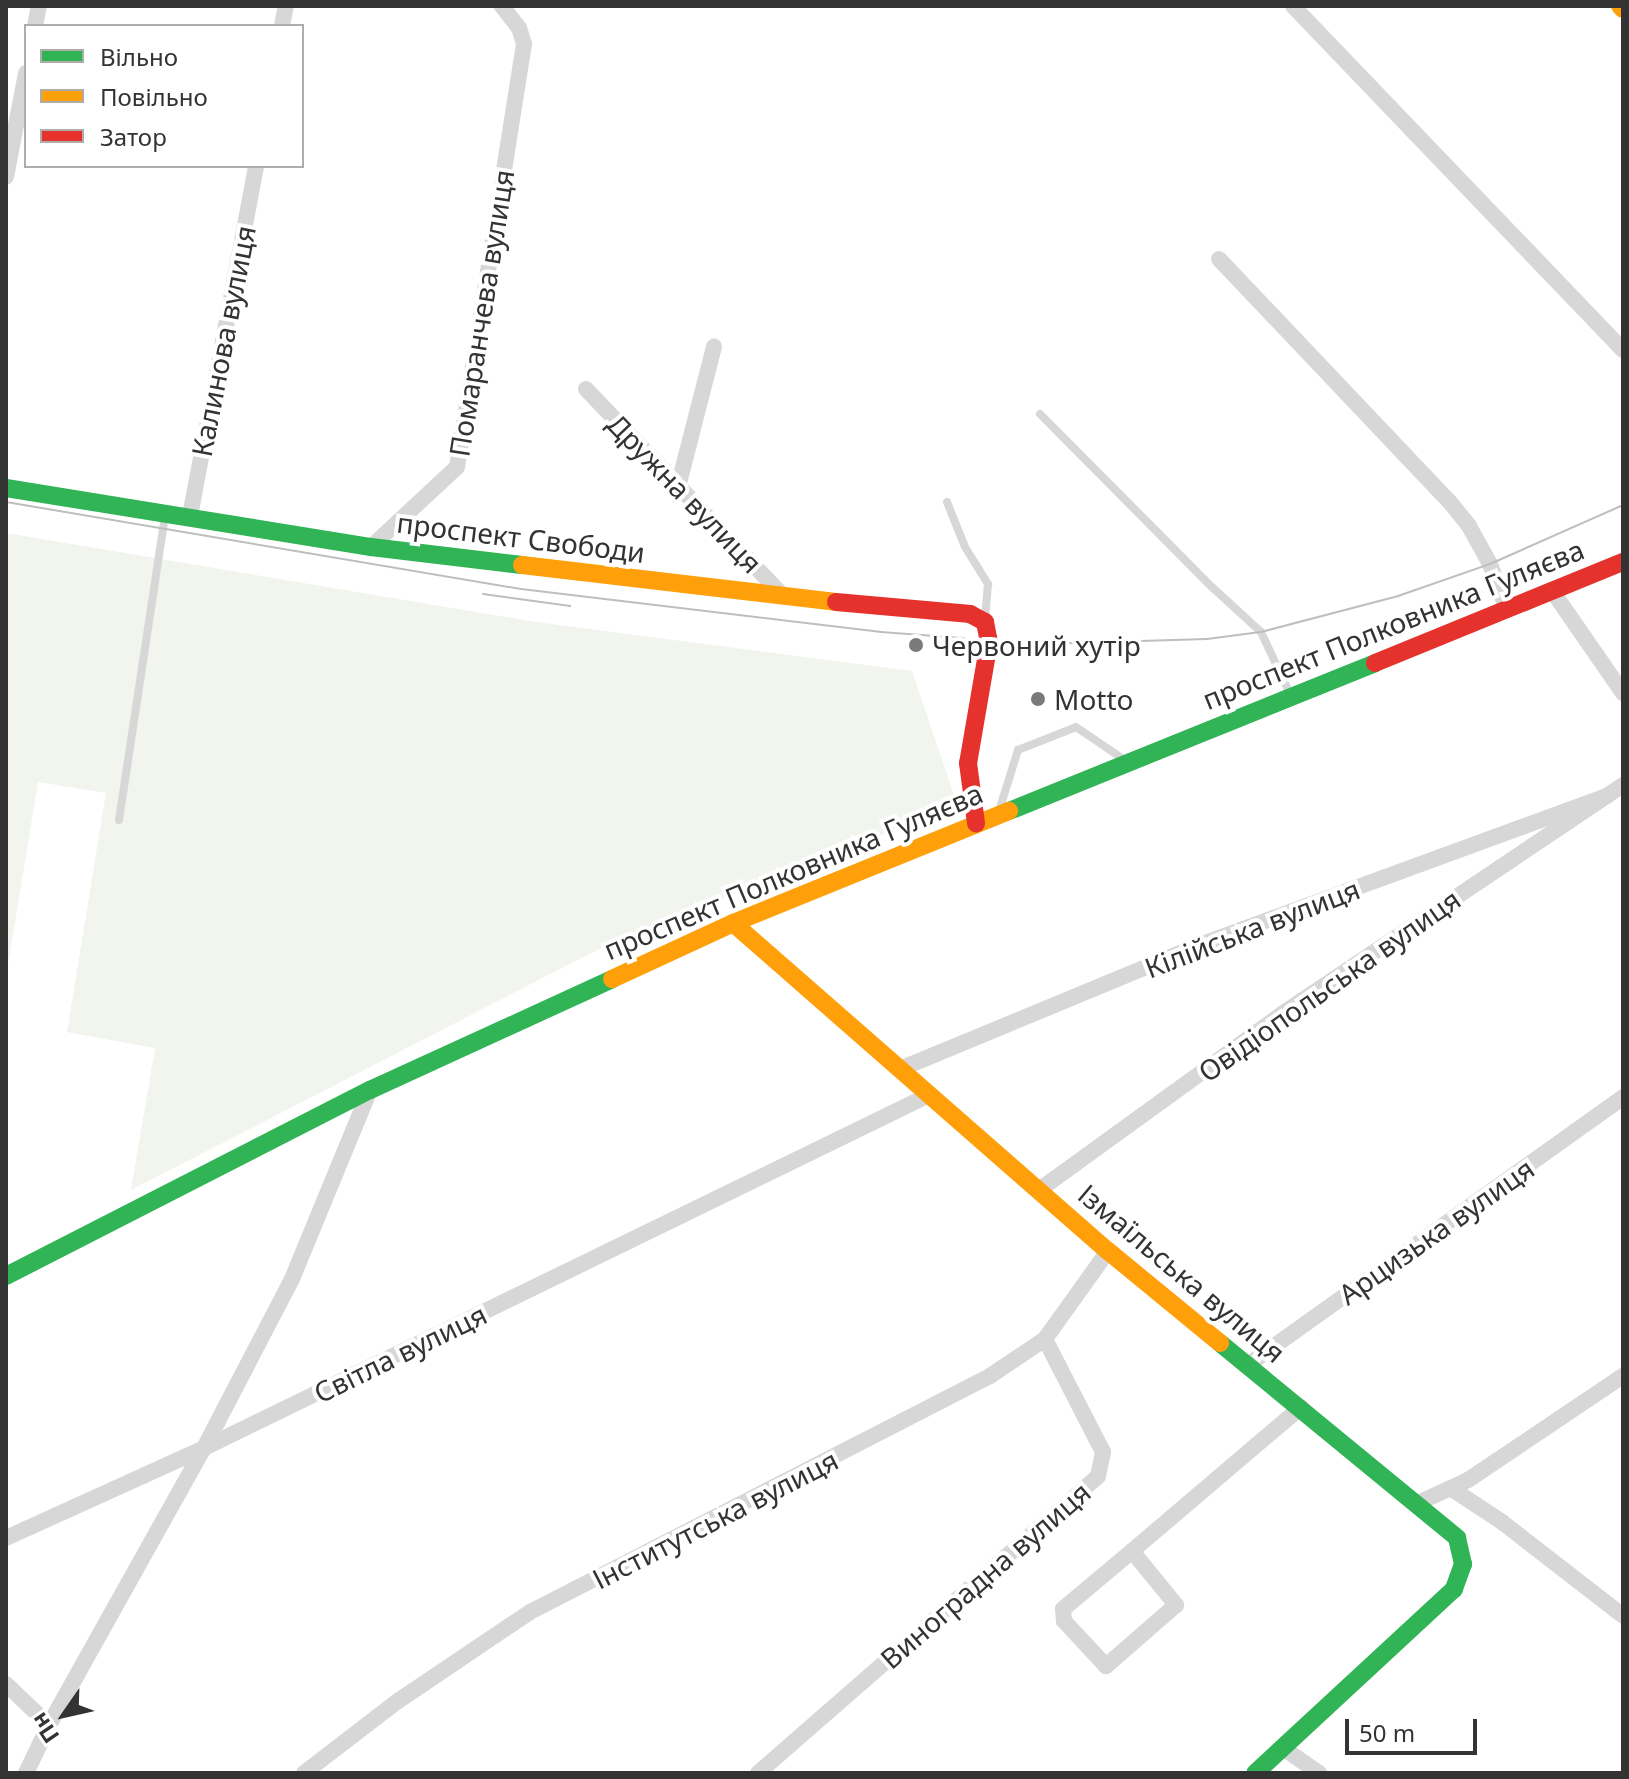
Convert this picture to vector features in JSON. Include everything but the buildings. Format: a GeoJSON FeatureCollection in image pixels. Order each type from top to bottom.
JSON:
{"type":"FeatureCollection","features":[{"type":"Feature","properties":{"kind":"street","name":"Помаранчева вулиця"},"geometry":{"type":"LineString","coordinates":[[371,547],[457,467],[524,44],[519,28],[502,6]]}},
{"type":"Feature","properties":{"kind":"street"},"geometry":{"type":"LineString","coordinates":[[1293,6],[1623,350]]}},
{"type":"Feature","properties":{"kind":"street"},"geometry":{"type":"LineString","coordinates":[[6,177],[24,83]]}},
{"type":"Feature","properties":{"kind":"street","name":"Калинова вулиця"},"geometry":{"type":"LineString","coordinates":[[190,516],[256,168]]}},
{"type":"Feature","properties":{"kind":"street"},"geometry":{"type":"LineString","coordinates":[[1219,259],[1449,501],[1469,526],[1490,564],[1507,610]]}},
{"type":"Feature","properties":{"kind":"street"},"geometry":{"type":"LineString","coordinates":[[678,487],[714,347]]}},
{"type":"Feature","properties":{"kind":"street","name":"Дружна вулиця"},"geometry":{"type":"LineString","coordinates":[[586,389],[784,597]]}},
{"type":"Feature","properties":{"kind":"street","name":"проспект Свободи"},"geometry":{"type":"LineString","coordinates":[[6,488],[371,547],[784,597],[970,614],[985,622]]}},
{"type":"Feature","properties":{"kind":"street","name":"проспект Полковника Гуляєва"},"geometry":{"type":"LineString","coordinates":[[6,1276],[370,1090],[733,923],[1291,694],[1623,562]]}},
{"type":"Feature","properties":{"kind":"street"},"geometry":{"type":"LineString","coordinates":[[1553,592],[1623,693]]}},
{"type":"Feature","properties":{"kind":"street"},"geometry":{"type":"LineString","coordinates":[[976,823],[968,763],[989,642],[985,622]]}},
{"type":"Feature","properties":{"kind":"street","name":"Овідіопольська вулиця"},"geometry":{"type":"LineString","coordinates":[[1039,1190],[1282,1014],[1623,785]]}},
{"type":"Feature","properties":{"kind":"street","name":"Кілійська вулиця"},"geometry":{"type":"LineString","coordinates":[[900,1069],[1197,946],[1607,796]]}},
{"type":"Feature","properties":{"kind":"street","name":"Ізмаїльська вулиця"},"geometry":{"type":"LineString","coordinates":[[733,923],[1108,1251],[1457,1538],[1463,1564],[1454,1589],[1255,1773]]}},
{"type":"Feature","properties":{"kind":"street"},"geometry":{"type":"LineString","coordinates":[[26,1773],[49,1725],[204,1448],[292,1279],[370,1090]]}},
{"type":"Feature","properties":{"kind":"street","name":"Світла вулиця"},"geometry":{"type":"LineString","coordinates":[[6,1538],[204,1448],[929,1095]]}},
{"type":"Feature","properties":{"kind":"street","name":"Арцизька вулиця"},"geometry":{"type":"LineString","coordinates":[[1249,1364],[1623,1097]]}},
{"type":"Feature","properties":{"kind":"street","name":"Інститутська вулиця"},"geometry":{"type":"LineString","coordinates":[[304,1773],[398,1701],[530,1612],[955,1397],[1045,1339],[1108,1251]]}},
{"type":"Feature","properties":{"kind":"street","name":"Виноградна вулиця"},"geometry":{"type":"LineString","coordinates":[[758,1773],[1098,1476],[1103,1452],[1045,1339]]}},
{"type":"Feature","properties":{"kind":"street"},"geometry":{"type":"LineString","coordinates":[[1418,1503],[1452,1489],[1623,1376]]}},
{"type":"Feature","properties":{"kind":"street"},"geometry":{"type":"LineString","coordinates":[[1132,1551],[1176,1605],[1106,1666],[1064,1621],[1063,1609],[1301,1407]]}},
{"type":"Feature","properties":{"kind":"street"},"geometry":{"type":"LineString","coordinates":[[1452,1489],[1502,1522],[1623,1616]]}},
{"type":"Feature","properties":{"kind":"street"},"geometry":{"type":"LineString","coordinates":[[6,1684],[49,1725]]}},
{"type":"Feature","properties":{"kind":"street"},"geometry":{"type":"LineString","coordinates":[[1283,1748],[1319,1773]]}},
{"type":"Feature","properties":{"kind":"lane"},"geometry":{"type":"LineString","coordinates":[[1040,414],[1261,632],[1291,694]]}},
{"type":"Feature","properties":{"kind":"lane"},"geometry":{"type":"LineString","coordinates":[[947,502],[965,547],[988,584],[985,622]]}},
{"type":"Feature","properties":{"kind":"lane"},"geometry":{"type":"LineString","coordinates":[[119,820],[166,512]]}},
{"type":"Feature","properties":{"kind":"lane"},"geometry":{"type":"LineString","coordinates":[[998,814],[1018,750],[1076,727],[1127,761]]}},
{"type":"Feature","properties":{"kind":"shaded area"},"geometry":{"type":"Polygon","coordinates":[[[6,533],[536,622],[912,671],[957,804],[599,949],[131,1190],[155,1048],[67,1032],[106,793],[38,782],[6,977],[6,533]]]}},
{"type":"Feature","properties":{"kind":"tram line"},"geometry":{"type":"LineString","coordinates":[[6,502],[521,589],[881,632],[1040,644],[1207,639],[1261,632],[1398,596],[1490,564],[1623,505]]}},
{"type":"Feature","properties":{"kind":"tram line"},"geometry":{"type":"LineString","coordinates":[[483,594],[570,606]]}},
{"type":"Feature","properties":{"kind":"traffic: fast"},"geometry":{"type":"LineString","coordinates":[[6,488],[371,547],[522,565]]}},
{"type":"Feature","properties":{"kind":"traffic: fast"},"geometry":{"type":"LineString","coordinates":[[1009,811],[1375,663]]}},
{"type":"Feature","properties":{"kind":"traffic: fast"},"geometry":{"type":"LineString","coordinates":[[6,1276],[370,1090],[612,979]]}},
{"type":"Feature","properties":{"kind":"traffic: fast"},"geometry":{"type":"LineString","coordinates":[[1220,1343],[1457,1538],[1463,1564],[1454,1589],[1255,1773]]}},
{"type":"Feature","properties":{"kind":"traffic: slow"},"geometry":{"type":"LineString","coordinates":[[1620,6],[1623,9]]}},
{"type":"Feature","properties":{"kind":"traffic: slow"},"geometry":{"type":"LineString","coordinates":[[522,565],[836,602]]}},
{"type":"Feature","properties":{"kind":"traffic: slow"},"geometry":{"type":"LineString","coordinates":[[612,979],[733,923],[1009,811]]}},
{"type":"Feature","properties":{"kind":"traffic: slow"},"geometry":{"type":"LineString","coordinates":[[733,923],[1108,1251],[1220,1343]]}},
{"type":"Feature","properties":{"kind":"traffic: jam"},"geometry":{"type":"LineString","coordinates":[[1375,663],[1623,562]]}},
{"type":"Feature","properties":{"kind":"traffic: jam"},"geometry":{"type":"LineString","coordinates":[[836,602],[970,614],[985,622],[989,642],[968,763],[976,823]]}},
{"type":"Feature","properties":{"kind":"place","name":"Червоний хутір"},"geometry":{"type":"Point","coordinates":[916,645]}},
{"type":"Feature","properties":{"kind":"place","name":"Motto"},"geometry":{"type":"Point","coordinates":[1038,699]}}]}
